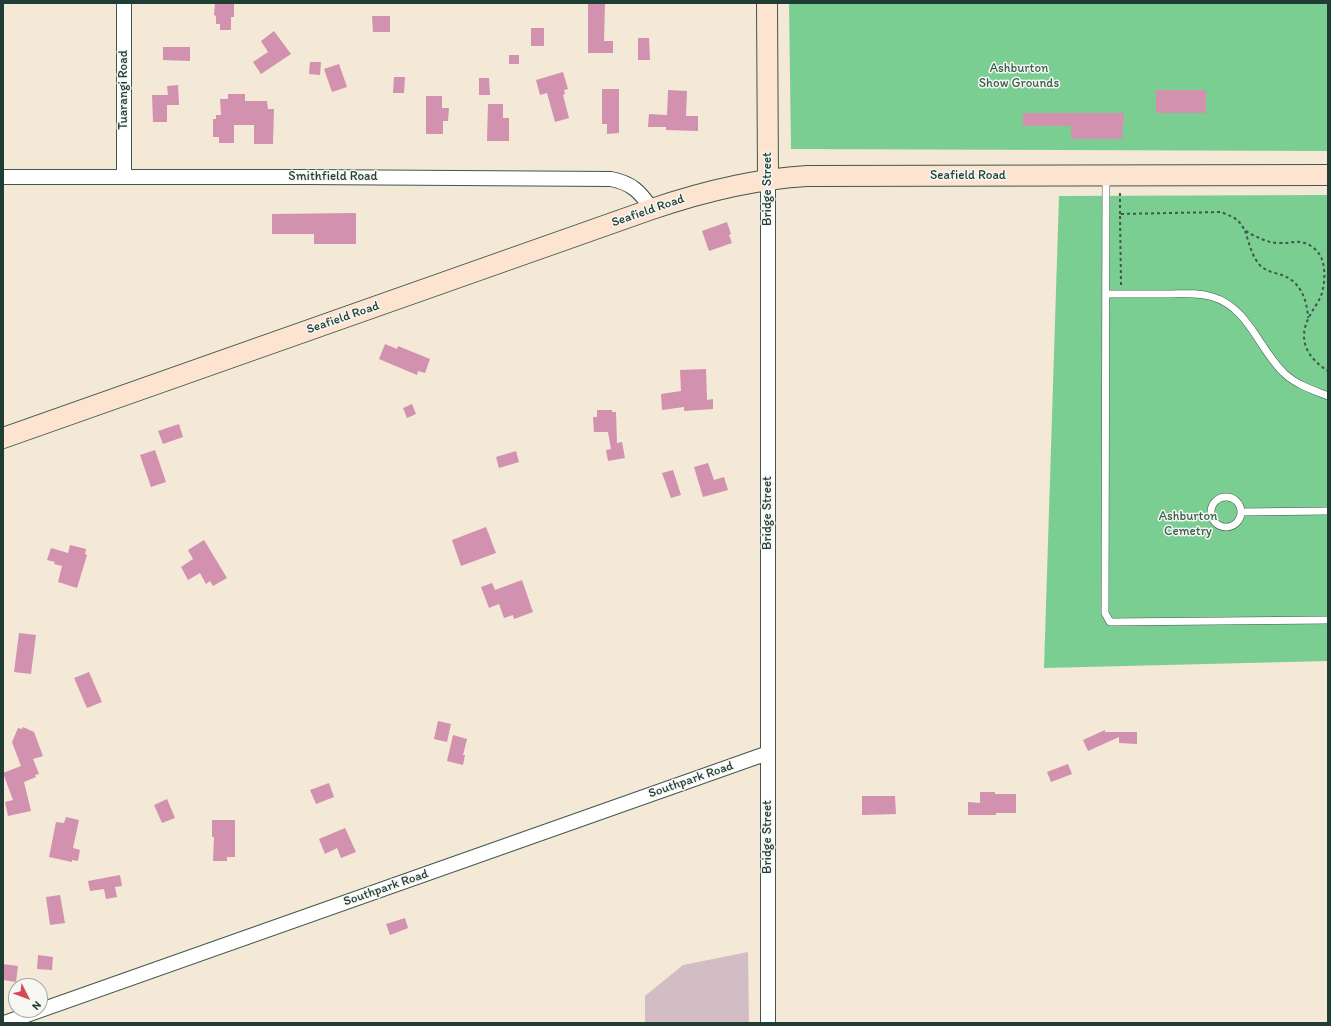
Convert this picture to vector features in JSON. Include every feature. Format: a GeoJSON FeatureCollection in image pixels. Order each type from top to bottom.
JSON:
{"type":"FeatureCollection","features":[{"type":"Feature","properties":{"kind":"street","name":"Tuarangi Road"},"geometry":{"type":"LineString","coordinates":[[124,3],[124,177]]}},
{"type":"Feature","properties":{"kind":"street","name":"Bridge Street"},"geometry":{"type":"LineString","coordinates":[[767,3],[768,1023]]}},
{"type":"Feature","properties":{"kind":"street","name":"Seafield Road"},"geometry":{"type":"LineString","coordinates":[[3,438],[652,209],[711,191],[768,180],[806,176],[1328,175]]}},
{"type":"Feature","properties":{"kind":"street","name":"Smithfield Road"},"geometry":{"type":"LineString","coordinates":[[3,177],[611,179],[622,181],[638,191],[652,209]]}},
{"type":"Feature","properties":{"kind":"street","name":"Southpark Road"},"geometry":{"type":"LineString","coordinates":[[4,1023],[768,753]]}},
{"type":"Feature","properties":{"kind":"lane"},"geometry":{"type":"LineString","coordinates":[[1113,175],[1106,294],[1106,613],[1110,622],[1328,620]]}},
{"type":"Feature","properties":{"kind":"lane"},"geometry":{"type":"LineString","coordinates":[[1106,294],[1198,294],[1214,297],[1228,304],[1241,315],[1267,353],[1285,374],[1306,388],[1328,396]]}},
{"type":"Feature","properties":{"kind":"lane"},"geometry":{"type":"LineString","coordinates":[[1225,497],[1238,503],[1241,512],[1238,522],[1229,527],[1219,527],[1212,519],[1210,514],[1212,504],[1220,498],[1225,497]]}},
{"type":"Feature","properties":{"kind":"lane"},"geometry":{"type":"LineString","coordinates":[[1241,512],[1328,511]]}},
{"type":"Feature","properties":{"kind":"path"},"geometry":{"type":"LineString","coordinates":[[1113,175],[1120,214],[1121,294]]}},
{"type":"Feature","properties":{"kind":"path"},"geometry":{"type":"LineString","coordinates":[[1120,214],[1221,212],[1231,216],[1239,222],[1245,230],[1256,259],[1262,267],[1291,279],[1297,285],[1306,301],[1308,319]]}},
{"type":"Feature","properties":{"kind":"path"},"geometry":{"type":"LineString","coordinates":[[1245,230],[1270,242],[1302,242],[1320,253],[1324,266],[1324,284],[1318,301],[1308,319],[1304,336],[1306,348],[1314,359],[1328,371]]}},
{"type":"Feature","properties":{"kind":"shaded area"},"geometry":{"type":"Polygon","coordinates":[[[748,952],[749,1023],[645,1023],[645,996],[683,965],[748,952]]]}},
{"type":"Feature","properties":{"kind":"green space","name":"Ashburton Show Grounds"},"geometry":{"type":"Polygon","coordinates":[[[789,3],[1328,3],[1328,151],[791,149],[789,3]]]}},
{"type":"Feature","properties":{"kind":"green space","name":"Ashburton Cemetry"},"geometry":{"type":"Polygon","coordinates":[[[1328,195],[1328,661],[1044,668],[1059,196],[1328,195]]]}},
{"type":"Feature","properties":{"kind":"building"},"geometry":{"type":"Polygon","coordinates":[[[215,3],[234,3],[234,17],[231,17],[231,30],[220,30],[220,24],[216,24],[216,16],[214,15],[215,3]]]}},
{"type":"Feature","properties":{"kind":"building"},"geometry":{"type":"Polygon","coordinates":[[[588,3],[605,3],[604,41],[613,41],[613,53],[588,53],[588,3]]]}},
{"type":"Feature","properties":{"kind":"building"},"geometry":{"type":"Polygon","coordinates":[[[372,16],[390,16],[390,32],[373,32],[372,16]]]}},
{"type":"Feature","properties":{"kind":"building"},"geometry":{"type":"Polygon","coordinates":[[[531,28],[544,28],[544,46],[531,46],[531,28]]]}},
{"type":"Feature","properties":{"kind":"building"},"geometry":{"type":"Polygon","coordinates":[[[274,31],[291,54],[261,74],[253,62],[268,52],[261,41],[274,31]]]}},
{"type":"Feature","properties":{"kind":"building"},"geometry":{"type":"Polygon","coordinates":[[[638,38],[649,38],[650,60],[638,60],[638,38]]]}},
{"type":"Feature","properties":{"kind":"building"},"geometry":{"type":"Polygon","coordinates":[[[163,47],[190,47],[190,61],[163,60],[163,47]]]}},
{"type":"Feature","properties":{"kind":"building"},"geometry":{"type":"Polygon","coordinates":[[[509,55],[519,55],[519,64],[509,64],[509,55]]]}},
{"type":"Feature","properties":{"kind":"building"},"geometry":{"type":"Polygon","coordinates":[[[310,62],[321,62],[320,75],[309,74],[310,62]]]}},
{"type":"Feature","properties":{"kind":"building"},"geometry":{"type":"Polygon","coordinates":[[[339,64],[347,87],[332,92],[324,69],[339,64]]]}},
{"type":"Feature","properties":{"kind":"building"},"geometry":{"type":"Polygon","coordinates":[[[563,72],[568,89],[564,90],[565,94],[563,95],[569,118],[555,122],[547,93],[540,95],[536,80],[563,72]]]}},
{"type":"Feature","properties":{"kind":"building"},"geometry":{"type":"Polygon","coordinates":[[[394,77],[405,77],[404,93],[393,93],[394,77]]]}},
{"type":"Feature","properties":{"kind":"building"},"geometry":{"type":"Polygon","coordinates":[[[479,78],[489,78],[490,95],[479,95],[479,78]]]}},
{"type":"Feature","properties":{"kind":"building"},"geometry":{"type":"Polygon","coordinates":[[[178,85],[179,105],[167,105],[167,122],[153,122],[152,95],[168,95],[167,86],[178,85]]]}},
{"type":"Feature","properties":{"kind":"building"},"geometry":{"type":"Polygon","coordinates":[[[602,89],[619,89],[619,133],[607,134],[607,124],[602,124],[602,89]]]}},
{"type":"Feature","properties":{"kind":"building"},"geometry":{"type":"Polygon","coordinates":[[[668,90],[687,91],[686,116],[698,116],[698,131],[666,130],[666,127],[648,127],[649,114],[667,115],[668,90]]]}},
{"type":"Feature","properties":{"kind":"building"},"geometry":{"type":"Polygon","coordinates":[[[1156,90],[1206,90],[1206,113],[1156,113],[1156,90]]]}},
{"type":"Feature","properties":{"kind":"building"},"geometry":{"type":"Polygon","coordinates":[[[228,94],[245,94],[245,101],[267,101],[268,109],[274,109],[273,144],[254,144],[254,125],[234,125],[234,143],[219,143],[219,137],[213,137],[213,119],[216,119],[216,115],[221,115],[220,99],[228,99],[228,94]]]}},
{"type":"Feature","properties":{"kind":"building"},"geometry":{"type":"Polygon","coordinates":[[[426,96],[442,96],[442,108],[449,108],[448,121],[443,121],[443,134],[426,134],[426,96]]]}},
{"type":"Feature","properties":{"kind":"building"},"geometry":{"type":"Polygon","coordinates":[[[488,104],[503,104],[503,118],[509,118],[509,141],[487,141],[488,104]]]}},
{"type":"Feature","properties":{"kind":"building"},"geometry":{"type":"Polygon","coordinates":[[[1023,113],[1124,113],[1124,125],[1122,125],[1123,139],[1071,139],[1071,126],[1023,126],[1023,113]]]}},
{"type":"Feature","properties":{"kind":"building"},"geometry":{"type":"Polygon","coordinates":[[[356,213],[356,244],[314,244],[314,234],[272,234],[272,214],[356,213]]]}},
{"type":"Feature","properties":{"kind":"building"},"geometry":{"type":"Polygon","coordinates":[[[727,222],[732,243],[709,251],[702,231],[727,222]]]}},
{"type":"Feature","properties":{"kind":"building"},"geometry":{"type":"Polygon","coordinates":[[[385,344],[397,349],[398,346],[430,359],[425,373],[418,371],[417,375],[379,359],[385,344]]]}},
{"type":"Feature","properties":{"kind":"building"},"geometry":{"type":"Polygon","coordinates":[[[706,369],[707,400],[713,399],[713,409],[684,411],[684,407],[662,410],[661,394],[681,391],[680,370],[706,369]]]}},
{"type":"Feature","properties":{"kind":"building"},"geometry":{"type":"Polygon","coordinates":[[[412,404],[416,414],[407,418],[403,408],[412,404]]]}},
{"type":"Feature","properties":{"kind":"building"},"geometry":{"type":"Polygon","coordinates":[[[597,410],[612,410],[612,412],[616,412],[617,443],[622,442],[625,458],[608,461],[606,450],[611,449],[608,432],[594,432],[593,417],[597,417],[597,410]]]}},
{"type":"Feature","properties":{"kind":"building"},"geometry":{"type":"Polygon","coordinates":[[[179,424],[183,437],[163,444],[158,431],[179,424]]]}},
{"type":"Feature","properties":{"kind":"building"},"geometry":{"type":"Polygon","coordinates":[[[155,450],[166,482],[151,487],[140,455],[155,450]]]}},
{"type":"Feature","properties":{"kind":"building"},"geometry":{"type":"Polygon","coordinates":[[[516,451],[519,462],[499,468],[496,457],[516,451]]]}},
{"type":"Feature","properties":{"kind":"building"},"geometry":{"type":"Polygon","coordinates":[[[708,463],[714,480],[724,477],[728,490],[703,497],[694,467],[708,463]]]}},
{"type":"Feature","properties":{"kind":"building"},"geometry":{"type":"Polygon","coordinates":[[[673,470],[681,495],[671,498],[662,473],[673,470]]]}},
{"type":"Feature","properties":{"kind":"building"},"geometry":{"type":"Polygon","coordinates":[[[486,527],[496,553],[461,566],[452,540],[486,527]]]}},
{"type":"Feature","properties":{"kind":"building"},"geometry":{"type":"Polygon","coordinates":[[[204,540],[227,578],[213,586],[210,581],[206,584],[200,573],[188,580],[181,567],[193,559],[188,550],[204,540]]]}},
{"type":"Feature","properties":{"kind":"building"},"geometry":{"type":"Polygon","coordinates":[[[70,545],[86,549],[85,554],[87,555],[77,588],[58,582],[62,566],[47,560],[51,548],[68,553],[70,545]]]}},
{"type":"Feature","properties":{"kind":"building"},"geometry":{"type":"Polygon","coordinates":[[[522,580],[533,612],[514,619],[513,615],[504,618],[499,604],[489,608],[481,587],[492,583],[495,590],[522,580]]]}},
{"type":"Feature","properties":{"kind":"building"},"geometry":{"type":"Polygon","coordinates":[[[19,633],[36,635],[31,674],[14,672],[19,633]]]}},
{"type":"Feature","properties":{"kind":"building"},"geometry":{"type":"Polygon","coordinates":[[[89,672],[102,702],[87,708],[74,678],[89,672]]]}},
{"type":"Feature","properties":{"kind":"building"},"geometry":{"type":"Polygon","coordinates":[[[438,721],[451,724],[447,742],[434,739],[438,721]]]}},
{"type":"Feature","properties":{"kind":"building"},"geometry":{"type":"Polygon","coordinates":[[[23,727],[34,732],[43,756],[33,759],[39,774],[35,775],[36,777],[24,782],[31,811],[8,816],[5,802],[13,800],[3,773],[21,766],[12,742],[18,728],[22,729],[23,727]]]}},
{"type":"Feature","properties":{"kind":"building"},"geometry":{"type":"Polygon","coordinates":[[[1105,730],[1105,732],[1137,732],[1137,744],[1119,743],[1119,737],[1088,751],[1083,740],[1105,730]]]}},
{"type":"Feature","properties":{"kind":"building"},"geometry":{"type":"Polygon","coordinates":[[[453,735],[467,739],[463,755],[465,755],[463,765],[447,761],[453,735]]]}},
{"type":"Feature","properties":{"kind":"building"},"geometry":{"type":"Polygon","coordinates":[[[1068,764],[1072,774],[1051,782],[1047,772],[1068,764]]]}},
{"type":"Feature","properties":{"kind":"building"},"geometry":{"type":"Polygon","coordinates":[[[329,783],[334,797],[316,804],[310,790],[329,783]]]}},
{"type":"Feature","properties":{"kind":"building"},"geometry":{"type":"Polygon","coordinates":[[[980,792],[1016,794],[1016,813],[968,815],[968,802],[980,803],[980,792]]]}},
{"type":"Feature","properties":{"kind":"building"},"geometry":{"type":"Polygon","coordinates":[[[862,796],[895,796],[896,814],[862,815],[862,796]]]}},
{"type":"Feature","properties":{"kind":"building"},"geometry":{"type":"Polygon","coordinates":[[[167,799],[175,818],[162,823],[154,805],[167,799]]]}},
{"type":"Feature","properties":{"kind":"building"},"geometry":{"type":"Polygon","coordinates":[[[66,817],[79,820],[73,848],[80,850],[78,861],[72,860],[72,862],[49,857],[56,822],[64,823],[66,817]]]}},
{"type":"Feature","properties":{"kind":"building"},"geometry":{"type":"Polygon","coordinates":[[[212,820],[235,820],[235,857],[227,857],[227,861],[213,861],[214,837],[212,837],[212,820]]]}},
{"type":"Feature","properties":{"kind":"building"},"geometry":{"type":"Polygon","coordinates":[[[345,828],[356,852],[341,858],[337,848],[325,854],[319,839],[345,828]]]}},
{"type":"Feature","properties":{"kind":"building"},"geometry":{"type":"Polygon","coordinates":[[[120,875],[122,886],[115,887],[117,897],[106,899],[104,889],[90,891],[88,881],[120,875]]]}},
{"type":"Feature","properties":{"kind":"building"},"geometry":{"type":"Polygon","coordinates":[[[60,895],[65,923],[50,925],[46,897],[60,895]]]}},
{"type":"Feature","properties":{"kind":"building"},"geometry":{"type":"Polygon","coordinates":[[[405,918],[408,928],[390,935],[386,924],[405,918]]]}},
{"type":"Feature","properties":{"kind":"building"},"geometry":{"type":"Polygon","coordinates":[[[38,955],[53,957],[52,970],[37,969],[38,955]]]}},
{"type":"Feature","properties":{"kind":"building"},"geometry":{"type":"Polygon","coordinates":[[[3,964],[18,966],[16,978],[8,978],[8,981],[3,980],[3,964]]]}}]}
